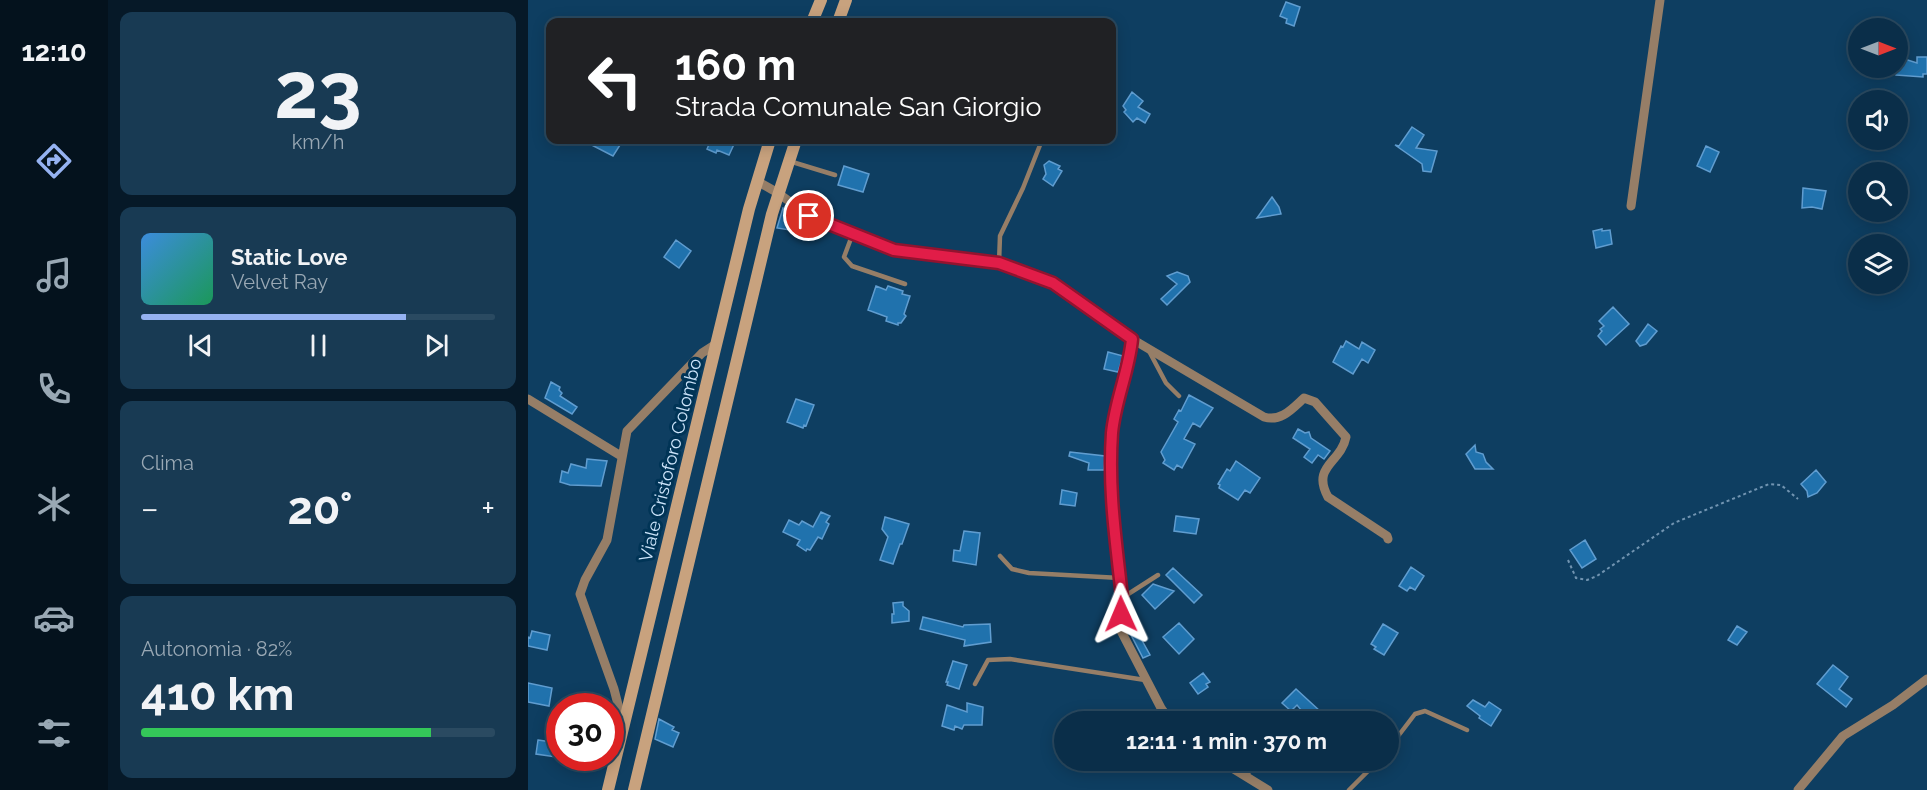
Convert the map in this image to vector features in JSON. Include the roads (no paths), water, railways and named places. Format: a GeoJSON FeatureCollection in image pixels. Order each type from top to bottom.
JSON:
{"type":"FeatureCollection","features":[{"type":"Feature","properties":{"kind":"main road"},"geometry":{"type":"LineString","coordinates":[[814,18],[821,0]]}},
{"type":"Feature","properties":{"kind":"main road"},"geometry":{"type":"LineString","coordinates":[[839,18],[846,0]]}},
{"type":"Feature","properties":{"kind":"main road","name":"Viale Cristoforo Colombo"},"geometry":{"type":"LineString","coordinates":[[624,727],[756,181],[769,144]]}},
{"type":"Feature","properties":{"kind":"main road"},"geometry":{"type":"LineString","coordinates":[[634,790],[778,193],[795,144]]}},
{"type":"Feature","properties":{"kind":"main road","name":"Viale Cristoforo Colombo"},"geometry":{"type":"LineString","coordinates":[[608,790],[613,771]]}},
{"type":"Feature","properties":{"kind":"street"},"geometry":{"type":"LineString","coordinates":[[1631,207],[1660,0]]}},
{"type":"Feature","properties":{"kind":"street"},"geometry":{"type":"LineString","coordinates":[[756,181],[778,193],[809,216],[894,250],[999,263],[1053,283],[1132,339],[1264,417],[1271,419],[1286,414],[1304,398],[1315,402],[1346,437],[1342,448],[1326,468],[1322,477],[1322,487],[1328,497],[1387,536],[1388,539]]}},
{"type":"Feature","properties":{"kind":"street"},"geometry":{"type":"LineString","coordinates":[[1132,339],[1117,403],[1110,485],[1122,599],[1120,628],[1163,711]]}},
{"type":"Feature","properties":{"kind":"street"},"geometry":{"type":"LineString","coordinates":[[615,693],[580,594],[607,540],[627,431],[702,353],[716,344]]}},
{"type":"Feature","properties":{"kind":"street"},"geometry":{"type":"LineString","coordinates":[[528,399],[621,456]]}},
{"type":"Feature","properties":{"kind":"street"},"geometry":{"type":"LineString","coordinates":[[1798,790],[1843,736],[1893,705],[1927,679]]}},
{"type":"Feature","properties":{"kind":"street"},"geometry":{"type":"LineString","coordinates":[[1238,771],[1268,790]]}},
{"type":"Feature","properties":{"kind":"lane"},"geometry":{"type":"LineString","coordinates":[[999,263],[1000,236],[1040,144]]}},
{"type":"Feature","properties":{"kind":"lane"},"geometry":{"type":"LineString","coordinates":[[789,161],[835,175]]}},
{"type":"Feature","properties":{"kind":"lane"},"geometry":{"type":"LineString","coordinates":[[853,233],[844,257],[852,266],[905,284]]}},
{"type":"Feature","properties":{"kind":"lane"},"geometry":{"type":"LineString","coordinates":[[1146,347],[1166,383],[1179,396]]}},
{"type":"Feature","properties":{"kind":"lane"},"geometry":{"type":"LineString","coordinates":[[1000,556],[1012,569],[1029,573],[1120,578]]}},
{"type":"Feature","properties":{"kind":"lane"},"geometry":{"type":"LineString","coordinates":[[1122,599],[1158,575]]}},
{"type":"Feature","properties":{"kind":"lane"},"geometry":{"type":"LineString","coordinates":[[975,684],[988,660],[1010,659],[1146,680]]}},
{"type":"Feature","properties":{"kind":"lane"},"geometry":{"type":"LineString","coordinates":[[1399,735],[1415,714],[1425,711],[1467,730]]}},
{"type":"Feature","properties":{"kind":"lane"},"geometry":{"type":"LineString","coordinates":[[1246,776],[1250,771]]}},
{"type":"Feature","properties":{"kind":"lane"},"geometry":{"type":"LineString","coordinates":[[1349,790],[1368,771]]}}]}
